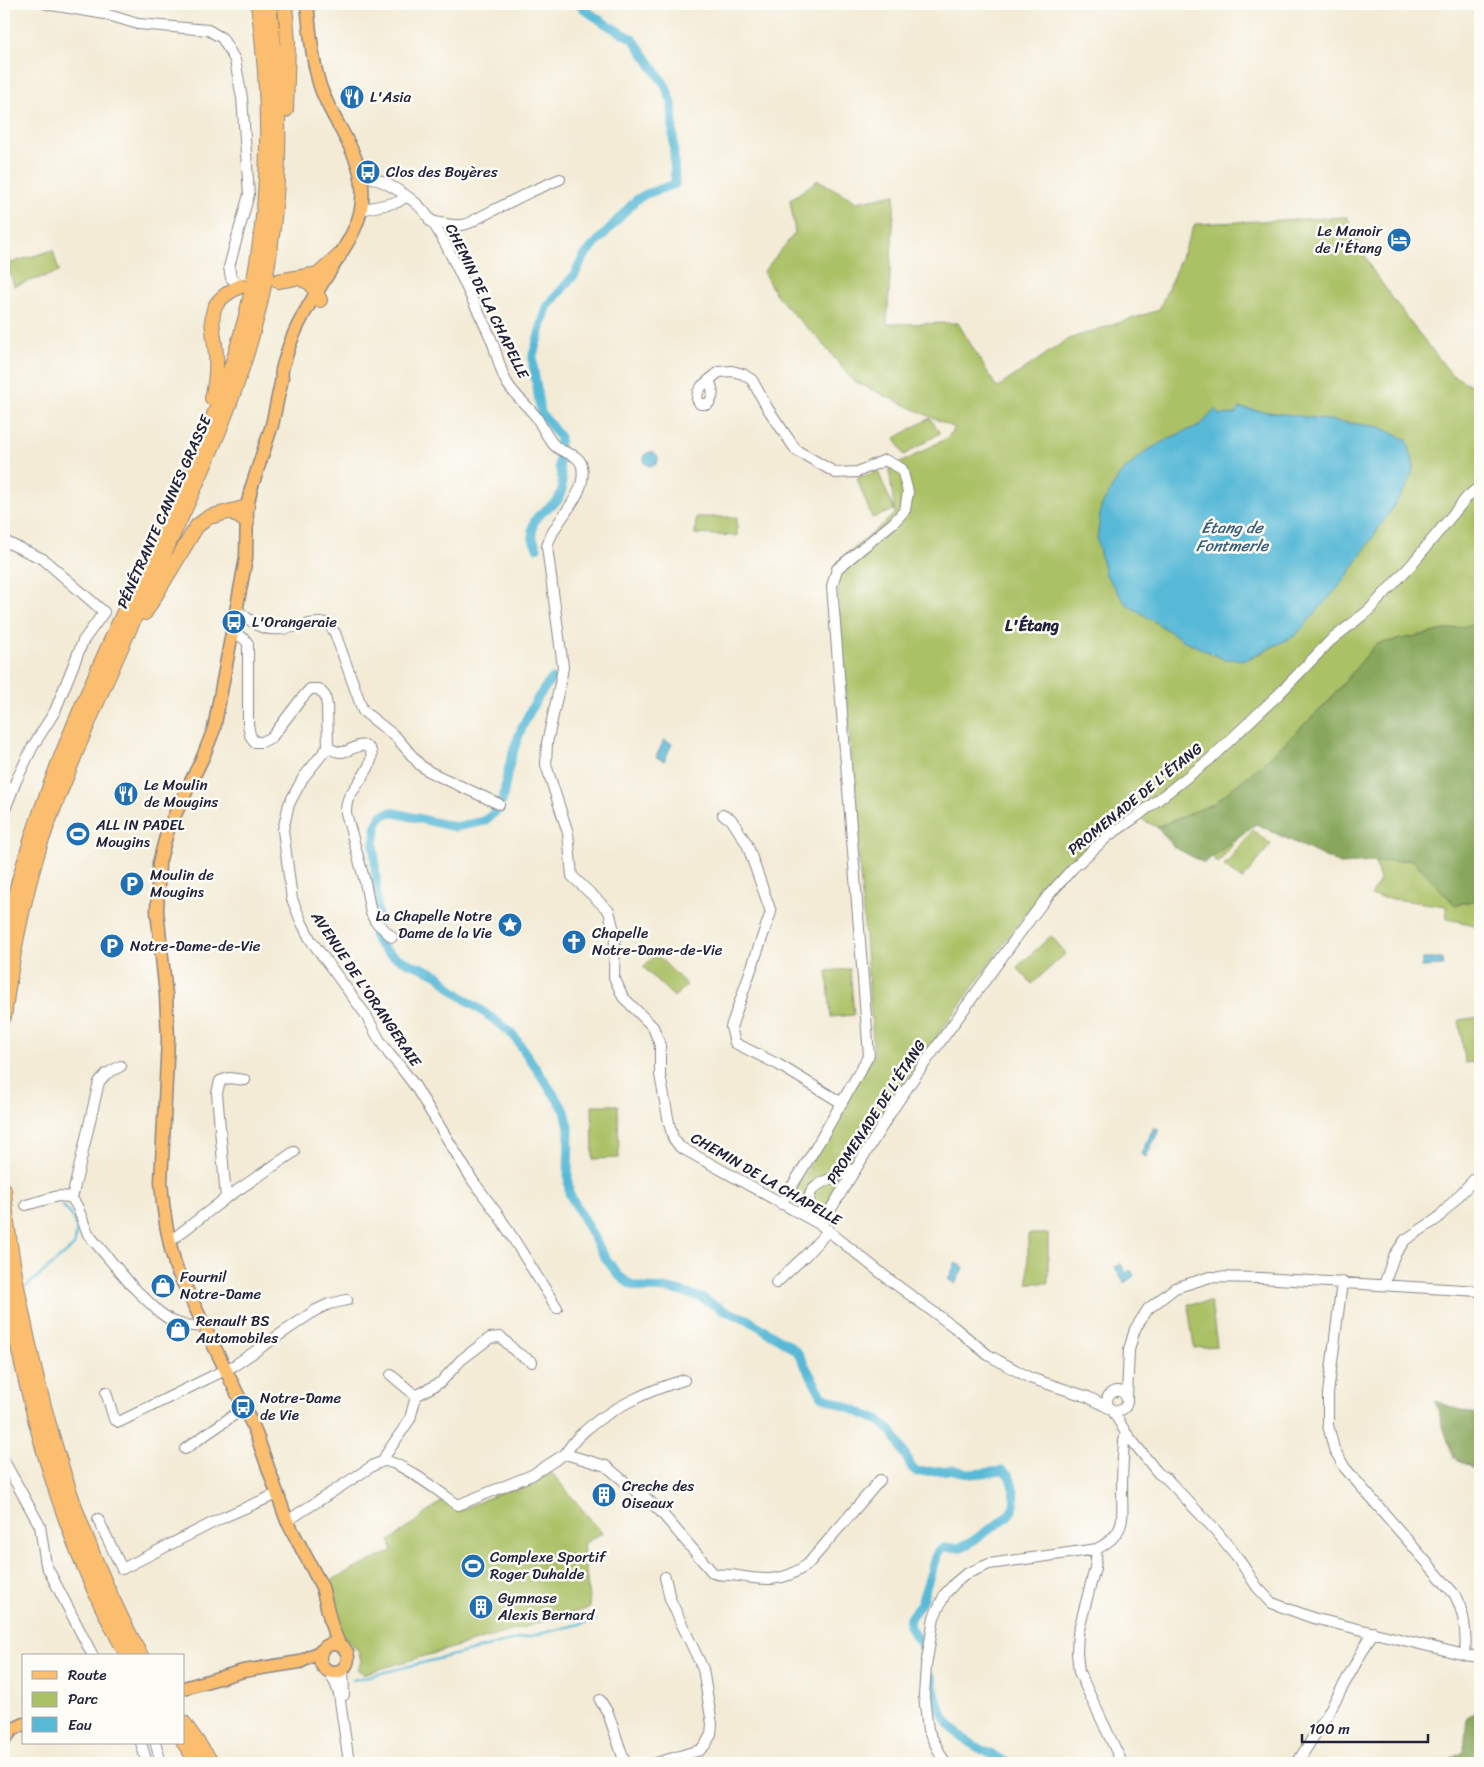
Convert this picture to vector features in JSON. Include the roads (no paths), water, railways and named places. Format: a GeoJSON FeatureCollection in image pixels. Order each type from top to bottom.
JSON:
{"type":"FeatureCollection","features":[{"type":"Feature","properties":{"kind":"highway","name":"PÉNÉTRANTE CANNES GRASSE"},"geometry":{"type":"LineString","coordinates":[[4,942],[16,888],[34,830],[66,743],[213,417],[240,339],[255,277],[264,206],[267,154],[264,54],[258,4]]}},
{"type":"Feature","properties":{"kind":"highway","name":"PÉNÉTRANTE CANNES GRASSE"},"geometry":{"type":"LineString","coordinates":[[4,1017],[16,935],[46,826],[80,740],[213,447],[245,359],[260,303],[267,270],[276,200],[278,101],[269,4]]}},
{"type":"Feature","properties":{"kind":"highway"},"geometry":{"type":"LineString","coordinates":[[276,200],[286,126],[288,42],[285,4]]}},
{"type":"Feature","properties":{"kind":"highway"},"geometry":{"type":"LineString","coordinates":[[278,281],[323,272],[339,256]]}},
{"type":"Feature","properties":{"kind":"highway"},"geometry":{"type":"LineString","coordinates":[[299,278],[308,280],[319,296]]}},
{"type":"Feature","properties":{"kind":"highway"},"geometry":{"type":"LineString","coordinates":[[162,528],[216,383],[216,356],[212,312],[221,298],[241,286]]}},
{"type":"Feature","properties":{"kind":"highway"},"geometry":{"type":"LineString","coordinates":[[106,681],[196,526],[217,514],[248,507]]}},
{"type":"Feature","properties":{"kind":"highway"},"geometry":{"type":"LineString","coordinates":[[232,512],[247,522]]}},
{"type":"Feature","properties":{"kind":"highway"},"geometry":{"type":"LineString","coordinates":[[4,1190],[19,1296],[41,1397],[55,1446],[70,1496],[95,1562],[140,1654]]}},
{"type":"Feature","properties":{"kind":"highway"},"geometry":{"type":"LineString","coordinates":[[4,1273],[22,1365],[53,1479],[82,1561],[127,1654]]}},
{"type":"Feature","properties":{"kind":"highway"},"geometry":{"type":"LineString","coordinates":[[185,1724],[212,1763]]}},
{"type":"Feature","properties":{"kind":"highway"},"geometry":{"type":"LineString","coordinates":[[185,1744],[198,1763]]}},
{"type":"Feature","properties":{"kind":"main road"},"geometry":{"type":"LineString","coordinates":[[307,4],[312,49],[320,84],[329,109],[365,175]]}},
{"type":"Feature","properties":{"kind":"main road"},"geometry":{"type":"LineString","coordinates":[[300,1662],[336,1672],[346,1664],[348,1656],[345,1649],[339,1644],[332,1627],[324,1592],[287,1521],[254,1428],[176,1268],[169,1242],[162,1205],[161,1182],[168,1039],[166,995],[157,911],[159,863],[168,829],[203,757],[214,729],[246,558],[248,507],[251,489],[272,425],[282,378],[298,333],[360,230],[364,210],[363,184],[365,175],[359,149],[325,82],[318,48],[314,4]]}},
{"type":"Feature","properties":{"kind":"main road"},"geometry":{"type":"LineString","coordinates":[[319,296],[364,210]]}},
{"type":"Feature","properties":{"kind":"main road"},"geometry":{"type":"LineString","coordinates":[[316,1576],[325,1625],[326,1640],[320,1659],[325,1668]]}},
{"type":"Feature","properties":{"kind":"main road"},"geometry":{"type":"LineString","coordinates":[[185,1688],[243,1672],[300,1662],[331,1644],[339,1644]]}},
{"type":"Feature","properties":{"kind":"main road"},"geometry":{"type":"LineString","coordinates":[[4,1740],[12,1730],[22,1725]]}},
{"type":"Feature","properties":{"kind":"street"},"geometry":{"type":"LineString","coordinates":[[46,4],[105,14],[138,24],[208,30],[222,38],[235,60],[242,98],[249,194],[229,267],[232,278],[241,286]]}},
{"type":"Feature","properties":{"kind":"street","name":"CHEMIN DE LA CHAPELLE"},"geometry":{"type":"LineString","coordinates":[[365,175],[381,181],[406,196],[418,205],[432,223],[448,249],[492,341],[507,383],[536,418],[544,433],[560,449],[578,458],[582,464],[582,484],[573,502],[556,525],[547,547],[563,667],[547,743],[546,766],[568,833],[572,876],[609,911],[615,935],[614,978],[623,997],[652,1027],[660,1045],[660,1075],[673,1138],[680,1148],[820,1225],[988,1355],[1030,1378],[1088,1397],[1111,1409]]}},
{"type":"Feature","properties":{"kind":"street"},"geometry":{"type":"LineString","coordinates":[[432,223],[460,226],[470,224],[484,215],[560,179]]}},
{"type":"Feature","properties":{"kind":"street"},"geometry":{"type":"LineString","coordinates":[[364,210],[398,202],[406,196]]}},
{"type":"Feature","properties":{"kind":"street"},"geometry":{"type":"LineString","coordinates":[[709,380],[719,372],[732,371],[743,374],[752,380],[768,409],[796,450],[836,472],[857,472],[885,460],[902,469],[908,492],[905,510],[894,522],[837,569],[832,586],[869,1050],[868,1059],[781,1204]]}},
{"type":"Feature","properties":{"kind":"street","name":"PROMENADE DE L'ÉTANG"},"geometry":{"type":"LineString","coordinates":[[776,1283],[800,1262],[820,1225],[916,1075],[1016,938],[1073,868],[1107,837],[1136,817],[1209,760],[1278,695],[1330,641],[1369,610],[1412,564],[1468,496],[1480,486]]}},
{"type":"Feature","properties":{"kind":"street"},"geometry":{"type":"LineString","coordinates":[[4,541],[43,559],[104,612],[83,641],[55,711],[33,746],[4,812]]}},
{"type":"Feature","properties":{"kind":"street"},"geometry":{"type":"LineString","coordinates":[[237,610],[259,626],[275,630],[317,622],[328,623],[335,633],[363,711],[396,737],[420,765],[430,772],[499,804]]}},
{"type":"Feature","properties":{"kind":"street"},"geometry":{"type":"LineString","coordinates":[[232,634],[246,639],[248,644],[248,724],[250,735],[254,742],[262,742],[272,737],[305,694],[310,689],[320,689],[327,705],[328,747],[334,752],[345,752],[362,746],[368,748],[372,756],[369,767],[349,796],[346,812],[366,882],[371,913],[377,924],[392,937]]}},
{"type":"Feature","properties":{"kind":"street","name":"AVENUE DE L'ORANGERAIE"},"geometry":{"type":"LineString","coordinates":[[328,747],[304,778],[289,804],[283,830],[292,899],[300,921],[310,939],[366,1015],[379,1039],[415,1086],[472,1181],[499,1216],[558,1308]]}},
{"type":"Feature","properties":{"kind":"street"},"geometry":{"type":"LineString","coordinates":[[723,816],[731,819],[747,844],[772,912],[731,1027],[732,1036],[735,1043],[842,1103]]}},
{"type":"Feature","properties":{"kind":"street"},"geometry":{"type":"LineString","coordinates":[[71,1197],[99,1082],[106,1074],[121,1066]]}},
{"type":"Feature","properties":{"kind":"street"},"geometry":{"type":"LineString","coordinates":[[226,1198],[217,1093],[220,1081],[229,1078],[245,1080]]}},
{"type":"Feature","properties":{"kind":"street"},"geometry":{"type":"LineString","coordinates":[[169,1242],[226,1198],[294,1152]]}},
{"type":"Feature","properties":{"kind":"street"},"geometry":{"type":"LineString","coordinates":[[820,1225],[809,1206],[811,1192],[816,1186],[856,1168]]}},
{"type":"Feature","properties":{"kind":"street"},"geometry":{"type":"LineString","coordinates":[[1384,1284],[1394,1256],[1405,1240],[1437,1219],[1480,1173]]}},
{"type":"Feature","properties":{"kind":"street"},"geometry":{"type":"LineString","coordinates":[[26,1205],[58,1196],[71,1197]]}},
{"type":"Feature","properties":{"kind":"street"},"geometry":{"type":"LineString","coordinates":[[71,1197],[77,1206],[88,1234],[132,1286],[159,1312],[172,1321],[182,1325],[204,1327]]}},
{"type":"Feature","properties":{"kind":"street"},"geometry":{"type":"LineString","coordinates":[[945,1763],[928,1730],[924,1696],[926,1666],[934,1617],[945,1594],[966,1574],[989,1564],[1097,1549],[1118,1533],[1123,1520],[1129,1350],[1136,1329],[1148,1310],[1175,1288],[1210,1276],[1384,1284],[1480,1291]]}},
{"type":"Feature","properties":{"kind":"street"},"geometry":{"type":"LineString","coordinates":[[1342,1282],[1328,1394],[1328,1425],[1334,1449],[1345,1468],[1455,1594],[1462,1609],[1466,1639],[1465,1655]]}},
{"type":"Feature","properties":{"kind":"street"},"geometry":{"type":"LineString","coordinates":[[106,1392],[114,1419],[119,1422],[235,1365],[316,1310],[329,1304],[347,1300]]}},
{"type":"Feature","properties":{"kind":"street"},"geometry":{"type":"LineString","coordinates":[[384,1461],[385,1456],[410,1419],[416,1396],[441,1382],[461,1360],[490,1338],[500,1337],[516,1352],[532,1362]]}},
{"type":"Feature","properties":{"kind":"street"},"geometry":{"type":"LineString","coordinates":[[1127,1369],[1111,1393],[1107,1403],[1125,1435],[1158,1473],[1167,1479],[1218,1532],[1257,1587],[1272,1602],[1313,1618],[1480,1657]]}},
{"type":"Feature","properties":{"kind":"street"},"geometry":{"type":"LineString","coordinates":[[392,1375],[416,1396]]}},
{"type":"Feature","properties":{"kind":"street"},"geometry":{"type":"LineString","coordinates":[[287,1521],[384,1461],[410,1472],[458,1505],[532,1475],[565,1454],[579,1436],[601,1419],[633,1400],[669,1384],[684,1380]]}},
{"type":"Feature","properties":{"kind":"street"},"geometry":{"type":"LineString","coordinates":[[1111,1393],[1122,1393],[1126,1402]]}},
{"type":"Feature","properties":{"kind":"street","name":"CHEMIN DE LA CHAPELLE"},"geometry":{"type":"LineString","coordinates":[[1088,1397],[1097,1398],[1111,1393]]}},
{"type":"Feature","properties":{"kind":"street"},"geometry":{"type":"LineString","coordinates":[[1111,1409],[1120,1411],[1126,1402]]}},
{"type":"Feature","properties":{"kind":"street"},"geometry":{"type":"LineString","coordinates":[[185,1449],[244,1408]]}},
{"type":"Feature","properties":{"kind":"street"},"geometry":{"type":"LineString","coordinates":[[565,1454],[606,1466],[646,1498],[660,1511],[713,1573],[719,1576],[730,1574],[759,1580],[770,1580],[792,1574],[808,1564],[880,1480]]}},
{"type":"Feature","properties":{"kind":"street"},"geometry":{"type":"LineString","coordinates":[[4,1461],[40,1526],[46,1564],[91,1654]]}},
{"type":"Feature","properties":{"kind":"street"},"geometry":{"type":"LineString","coordinates":[[98,1519],[122,1569],[224,1517],[278,1494]]}},
{"type":"Feature","properties":{"kind":"street"},"geometry":{"type":"LineString","coordinates":[[1097,1549],[1096,1568],[1078,1633],[1077,1653],[1079,1672],[1122,1763]]}},
{"type":"Feature","properties":{"kind":"street"},"geometry":{"type":"LineString","coordinates":[[656,1763],[700,1750],[706,1744],[711,1734],[712,1724],[702,1669],[670,1599],[665,1577]]}},
{"type":"Feature","properties":{"kind":"street"},"geometry":{"type":"LineString","coordinates":[[1297,1763],[1326,1717],[1373,1632]]}},
{"type":"Feature","properties":{"kind":"street"},"geometry":{"type":"LineString","coordinates":[[325,1668],[336,1685],[339,1694],[349,1763]]}},
{"type":"Feature","properties":{"kind":"street"},"geometry":{"type":"LineString","coordinates":[[343,1668],[343,1688],[354,1763]]}},
{"type":"Feature","properties":{"kind":"street"},"geometry":{"type":"LineString","coordinates":[[600,1700],[608,1713],[625,1763]]}},
{"type":"Feature","properties":{"kind":"street"},"geometry":{"type":"LineString","coordinates":[[141,1744],[147,1763]]}},
{"type":"Feature","properties":{"kind":"street"},"geometry":{"type":"LineString","coordinates":[[156,1745],[161,1763]]}},
{"type":"Feature","properties":{"kind":"water","name":"Étang de Fontmerle"},"geometry":{"type":"Polygon","coordinates":[[[1239,408],[1380,427],[1407,440],[1414,465],[1409,483],[1343,582],[1296,635],[1246,660],[1223,659],[1183,640],[1125,603],[1105,574],[1097,540],[1101,507],[1120,474],[1146,451],[1200,425],[1216,409],[1219,415],[1235,414],[1239,408]]]}},
{"type":"Feature","properties":{"kind":"water"},"geometry":{"type":"Polygon","coordinates":[[[648,452],[654,452],[658,459],[654,466],[648,466],[644,462],[644,456],[648,452]]]}},
{"type":"Feature","properties":{"kind":"water"},"geometry":{"type":"Polygon","coordinates":[[[664,740],[672,744],[664,761],[656,757],[664,740]]]}},
{"type":"Feature","properties":{"kind":"water"},"geometry":{"type":"Polygon","coordinates":[[[1422,959],[1442,959],[1443,966],[1422,967],[1422,959]]]}},
{"type":"Feature","properties":{"kind":"water"},"geometry":{"type":"Polygon","coordinates":[[[1154,1127],[1159,1130],[1146,1157],[1141,1154],[1154,1127]]]}},
{"type":"Feature","properties":{"kind":"water"},"geometry":{"type":"Polygon","coordinates":[[[956,1263],[964,1267],[955,1284],[948,1279],[956,1263]]]}},
{"type":"Feature","properties":{"kind":"water"},"geometry":{"type":"Polygon","coordinates":[[[1121,1264],[1126,1273],[1131,1270],[1134,1276],[1124,1283],[1115,1267],[1121,1264]]]}},
{"type":"Feature","properties":{"kind":"waterway"},"geometry":{"type":"LineString","coordinates":[[537,548],[533,539],[532,529],[534,522],[538,516],[558,500],[562,490],[559,466],[560,437],[541,413],[533,365],[533,355],[547,307],[575,274],[583,257],[636,200],[646,194],[675,184],[672,103],[665,85],[633,39],[609,26],[579,4]]}},
{"type":"Feature","properties":{"kind":"waterway"},"geometry":{"type":"LineString","coordinates":[[502,802],[509,767],[520,732],[531,709],[552,679]]}},
{"type":"Feature","properties":{"kind":"waterway"},"geometry":{"type":"LineString","coordinates":[[499,809],[484,821],[455,827],[391,812],[381,816],[377,824],[374,843],[378,919],[374,930],[375,938],[390,954],[439,976],[453,990],[514,1036],[565,1111],[569,1127],[569,1193],[604,1256],[618,1275],[631,1285],[643,1288],[670,1289],[700,1297],[725,1311],[747,1319],[790,1346],[798,1353],[822,1396],[880,1421],[893,1433],[912,1468],[917,1472],[953,1470],[972,1474],[1003,1471],[1009,1475],[1015,1496],[1012,1510],[1008,1516],[967,1545],[957,1548],[945,1548],[937,1554],[921,1603],[910,1618],[909,1626],[923,1647]]}},
{"type":"Feature","properties":{"kind":"waterway"},"geometry":{"type":"LineString","coordinates":[[26,1287],[74,1246],[75,1224],[70,1214],[62,1205]]}},
{"type":"Feature","properties":{"kind":"waterway"},"geometry":{"type":"LineString","coordinates":[[353,1680],[596,1620]]}},
{"type":"Feature","properties":{"kind":"waterway"},"geometry":{"type":"LineString","coordinates":[[931,1677],[939,1707],[954,1730],[978,1748],[1008,1763]]}},
{"type":"Feature","properties":{"kind":"place","name":"L'Asia"},"geometry":{"type":"Point","coordinates":[352,97]}},
{"type":"Feature","properties":{"kind":"place","name":"Clos des Boyères"},"geometry":{"type":"Point","coordinates":[368,172]}},
{"type":"Feature","properties":{"kind":"place","name":"Le Manoir de l'Étang"},"geometry":{"type":"Point","coordinates":[1399,240]}},
{"type":"Feature","properties":{"kind":"place","name":"L'Orangeraie"},"geometry":{"type":"Point","coordinates":[234,622]}},
{"type":"Feature","properties":{"kind":"place","name":"Le Moulin de Mougins"},"geometry":{"type":"Point","coordinates":[126,794]}},
{"type":"Feature","properties":{"kind":"place","name":"ALL IN PADEL Mougins"},"geometry":{"type":"Point","coordinates":[78,834]}},
{"type":"Feature","properties":{"kind":"place","name":"Moulin de Mougins"},"geometry":{"type":"Point","coordinates":[132,884]}},
{"type":"Feature","properties":{"kind":"place","name":"La Chapelle Notre Dame de la Vie"},"geometry":{"type":"Point","coordinates":[510,925]}},
{"type":"Feature","properties":{"kind":"place","name":"Chapelle Notre-Dame-de-Vie"},"geometry":{"type":"Point","coordinates":[574,942]}},
{"type":"Feature","properties":{"kind":"place","name":"Notre-Dame-de-Vie"},"geometry":{"type":"Point","coordinates":[112,946]}},
{"type":"Feature","properties":{"kind":"place","name":"Fournil Notre-Dame"},"geometry":{"type":"Point","coordinates":[163,1286]}},
{"type":"Feature","properties":{"kind":"place","name":"Renault BS Automobiles"},"geometry":{"type":"Point","coordinates":[178,1330]}},
{"type":"Feature","properties":{"kind":"place","name":"Notre-Dame de Vie"},"geometry":{"type":"Point","coordinates":[243,1407]}},
{"type":"Feature","properties":{"kind":"place","name":"Creche des Oiseaux"},"geometry":{"type":"Point","coordinates":[604,1495]}},
{"type":"Feature","properties":{"kind":"place","name":"Complexe Sportif Roger Duhalde"},"geometry":{"type":"Point","coordinates":[473,1566]}},
{"type":"Feature","properties":{"kind":"place","name":"Gymnase Alexis Bernard"},"geometry":{"type":"Point","coordinates":[481,1607]}},
{"type":"Feature","properties":{"kind":"district","name":"L'Étang"},"geometry":{"type":"Point","coordinates":[1032,625]}}]}
